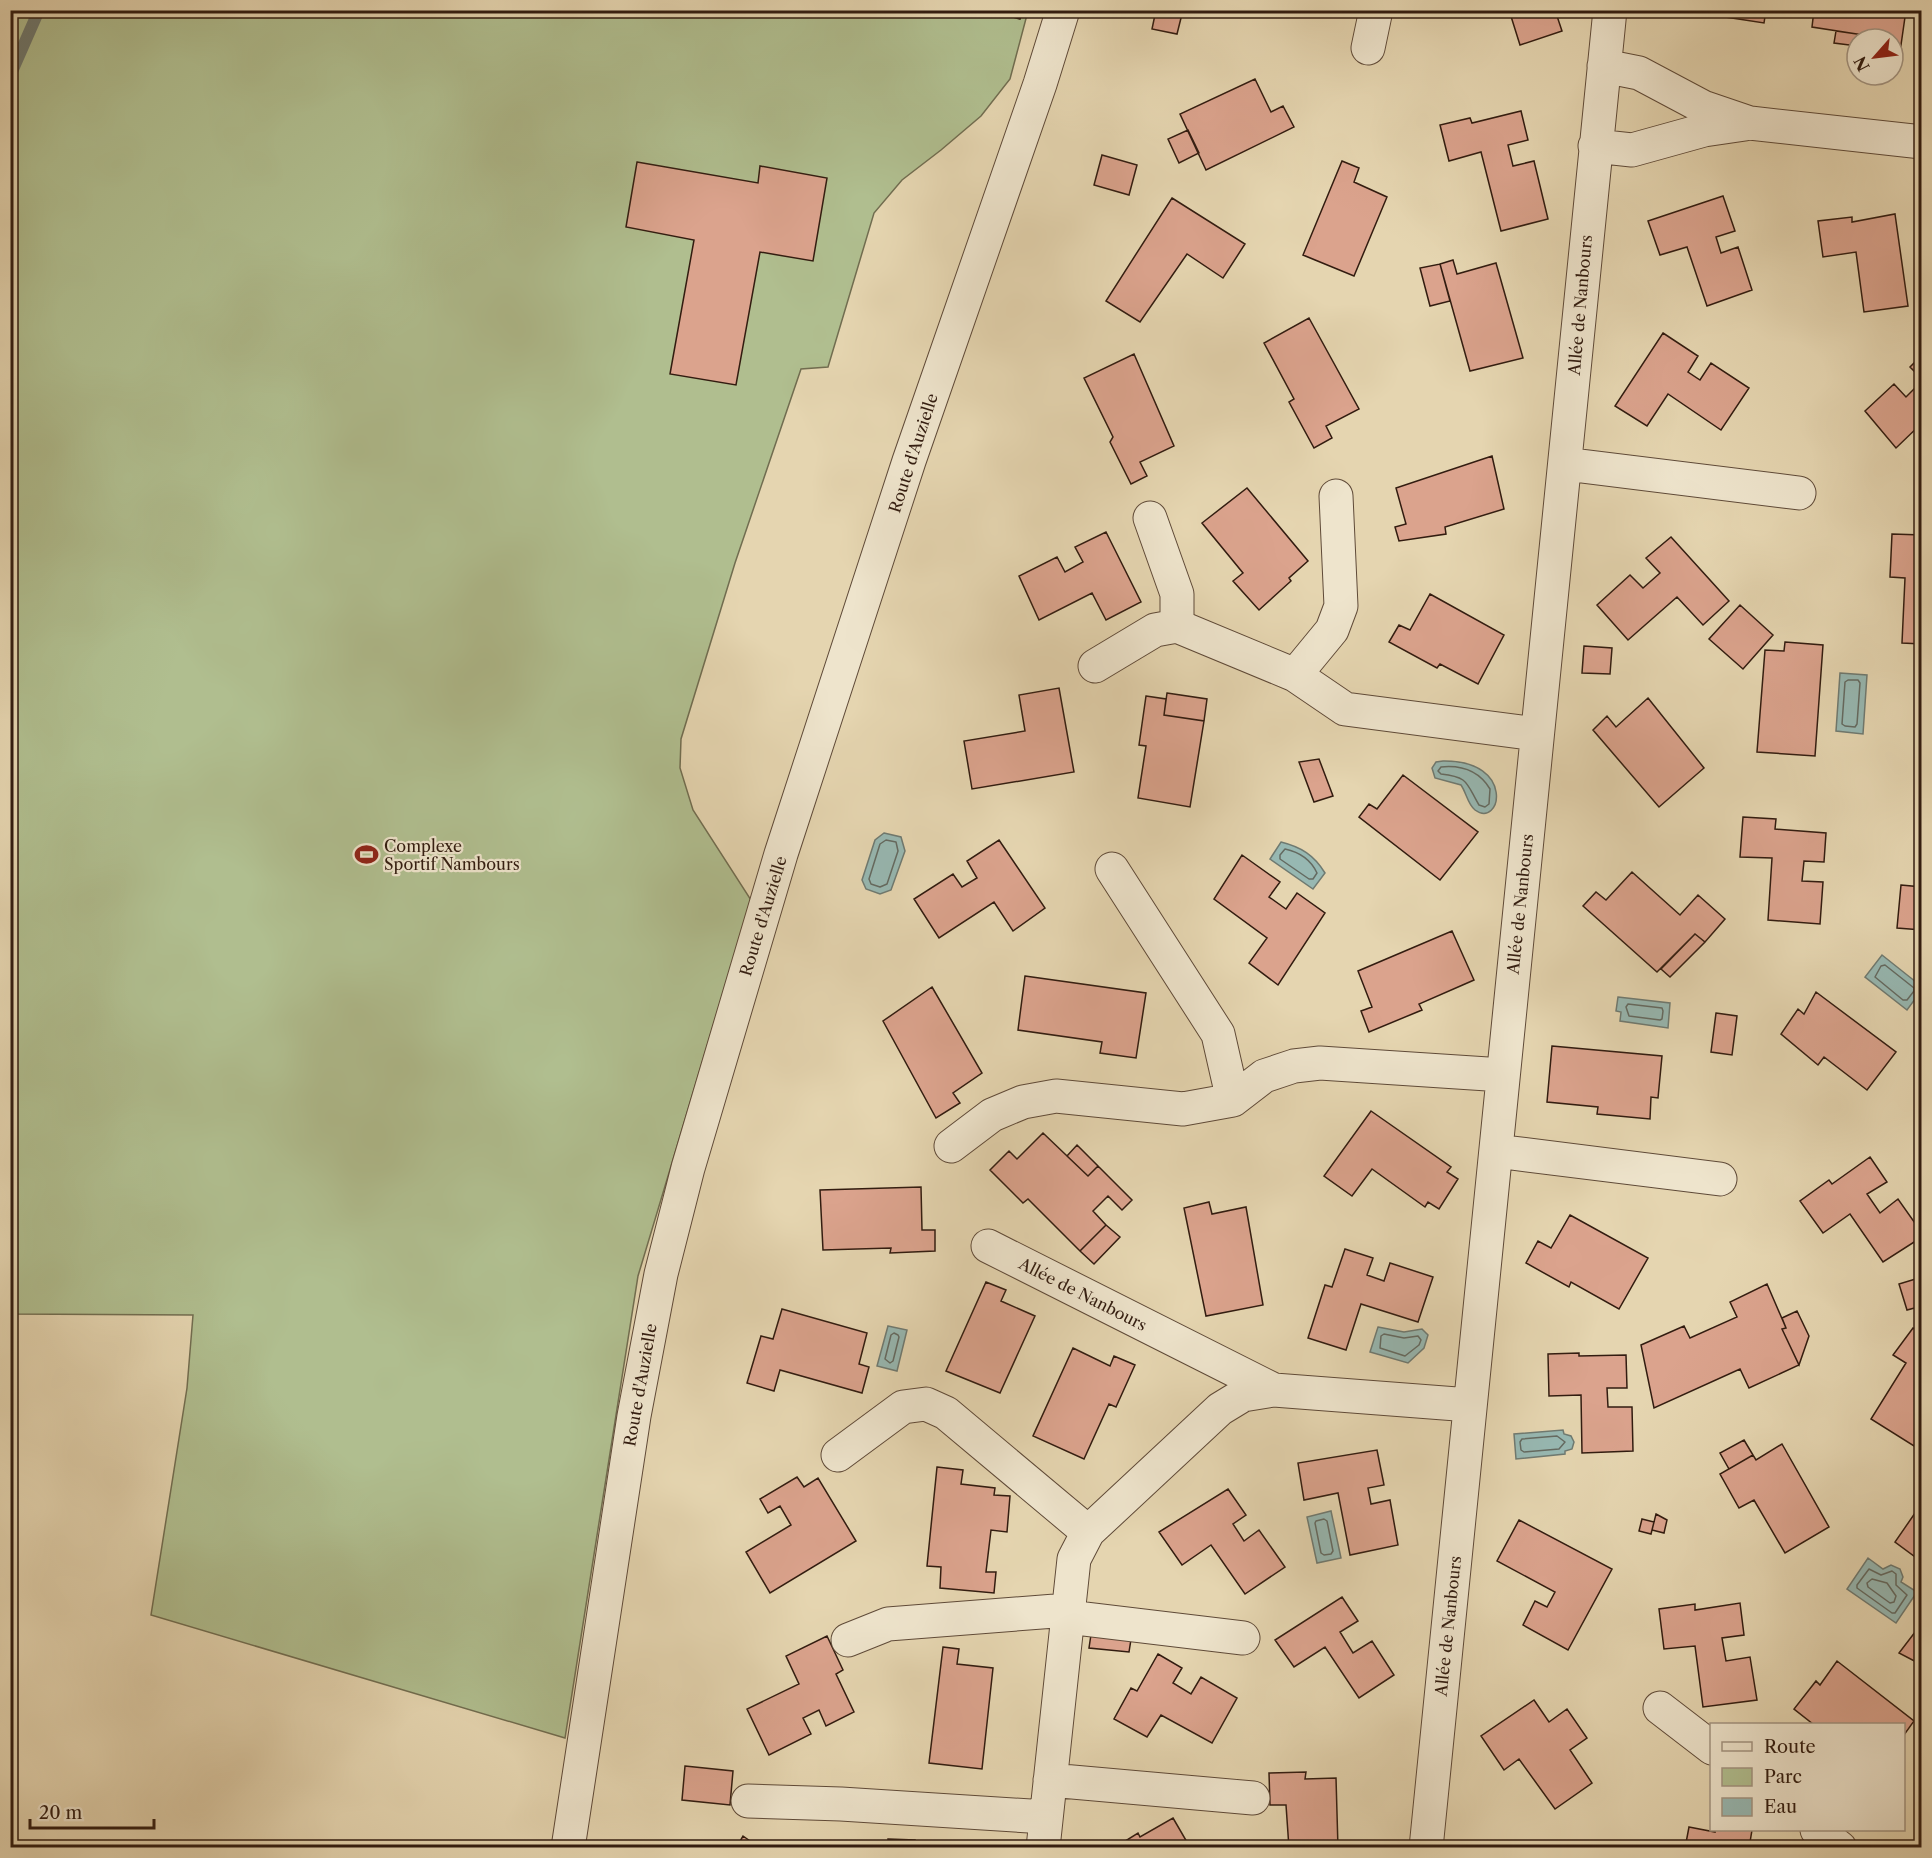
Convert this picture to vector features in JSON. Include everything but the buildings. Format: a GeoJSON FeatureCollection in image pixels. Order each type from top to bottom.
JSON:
{"type":"FeatureCollection","features":[{"type":"Feature","properties":{"kind":"street","name":"Route d'Auzielle"},"geometry":{"type":"LineString","coordinates":[[567,1848],[634,1416],[661,1274],[688,1168],[781,854],[909,461],[1040,84],[1063,10]]}},
{"type":"Feature","properties":{"kind":"street"},"geometry":{"type":"LineString","coordinates":[[1368,48],[1376,10]]}},
{"type":"Feature","properties":{"kind":"street","name":"Allée de Nanbours"},"geometry":{"type":"LineString","coordinates":[[1426,1848],[1610,10]]}},
{"type":"Feature","properties":{"kind":"street"},"geometry":{"type":"LineString","coordinates":[[1604,66],[1639,74],[1703,107],[1750,123],[1922,142]]}},
{"type":"Feature","properties":{"kind":"street"},"geometry":{"type":"LineString","coordinates":[[1595,147],[1632,150],[1704,130],[1750,123]]}},
{"type":"Feature","properties":{"kind":"street"},"geometry":{"type":"LineString","coordinates":[[1565,465],[1799,493]]}},
{"type":"Feature","properties":{"kind":"street"},"geometry":{"type":"LineString","coordinates":[[1295,675],[1332,630],[1341,606],[1336,496]]}},
{"type":"Feature","properties":{"kind":"street"},"geometry":{"type":"LineString","coordinates":[[1150,518],[1177,594],[1177,626]]}},
{"type":"Feature","properties":{"kind":"street"},"geometry":{"type":"LineString","coordinates":[[1095,666],[1155,630],[1177,626],[1295,675],[1345,709],[1537,734]]}},
{"type":"Feature","properties":{"kind":"street"},"geometry":{"type":"LineString","coordinates":[[1112,869],[1218,1034],[1233,1100]]}},
{"type":"Feature","properties":{"kind":"street"},"geometry":{"type":"LineString","coordinates":[[951,1146],[992,1115],[1023,1102],[1056,1096],[1183,1109],[1233,1100],[1264,1076],[1294,1066],[1320,1063],[1503,1075]]}},
{"type":"Feature","properties":{"kind":"street"},"geometry":{"type":"LineString","coordinates":[[1496,1151],[1720,1179]]}},
{"type":"Feature","properties":{"kind":"street","name":"Allée de Nanbours"},"geometry":{"type":"LineString","coordinates":[[988,1246],[1274,1389]]}},
{"type":"Feature","properties":{"kind":"street","name":"Allée de Nanbours"},"geometry":{"type":"LineString","coordinates":[[1044,1832],[1074,1559],[1088,1532],[1220,1409],[1243,1395],[1274,1389],[1470,1405]]}},
{"type":"Feature","properties":{"kind":"street"},"geometry":{"type":"LineString","coordinates":[[838,1455],[903,1407],[926,1404],[946,1413],[1088,1532]]}},
{"type":"Feature","properties":{"kind":"street"},"geometry":{"type":"LineString","coordinates":[[848,1640],[888,1624],[1068,1613],[1243,1638]]}},
{"type":"Feature","properties":{"kind":"street"},"geometry":{"type":"LineString","coordinates":[[1660,1708],[1710,1746]]}},
{"type":"Feature","properties":{"kind":"street"},"geometry":{"type":"LineString","coordinates":[[1050,1780],[1253,1798]]}},
{"type":"Feature","properties":{"kind":"street"},"geometry":{"type":"LineString","coordinates":[[748,1801],[841,1804],[1044,1832]]}},
{"type":"Feature","properties":{"kind":"street"},"geometry":{"type":"LineString","coordinates":[[1818,1831],[1840,1848]]}},
{"type":"Feature","properties":{"kind":"green space","name":"Complexe Sportif Nambours"},"geometry":{"type":"Polygon","coordinates":[[[11,11],[1028,11],[1010,79],[981,116],[902,180],[874,213],[828,367],[801,369],[735,563],[681,739],[680,768],[693,810],[751,900],[638,1276],[565,1738],[151,1615],[187,1388],[193,1315],[11,1314],[11,11]]]}},
{"type":"Feature","properties":{"kind":"water"},"geometry":{"type":"Polygon","coordinates":[[[1840,673],[1867,675],[1863,734],[1836,731],[1840,673]]]}},
{"type":"Feature","properties":{"kind":"water"},"geometry":{"type":"Polygon","coordinates":[[[1436,762],[1466,764],[1482,771],[1492,781],[1496,792],[1496,803],[1491,810],[1484,813],[1475,810],[1461,785],[1435,778],[1432,768],[1436,762]]]}},
{"type":"Feature","properties":{"kind":"water"},"geometry":{"type":"Polygon","coordinates":[[[884,833],[901,837],[905,851],[891,890],[880,894],[866,889],[862,880],[875,840],[884,833]]]}},
{"type":"Feature","properties":{"kind":"water"},"geometry":{"type":"Polygon","coordinates":[[[1281,842],[1295,846],[1321,867],[1325,873],[1313,889],[1270,859],[1281,842]]]}},
{"type":"Feature","properties":{"kind":"water"},"geometry":{"type":"Polygon","coordinates":[[[1882,955],[1921,986],[1921,991],[1907,1010],[1865,977],[1882,955]]]}},
{"type":"Feature","properties":{"kind":"water"},"geometry":{"type":"Polygon","coordinates":[[[1618,997],[1670,1003],[1668,1028],[1620,1021],[1621,1012],[1616,1011],[1618,997]]]}},
{"type":"Feature","properties":{"kind":"water"},"geometry":{"type":"Polygon","coordinates":[[[888,1326],[907,1330],[897,1371],[877,1366],[888,1326]]]}},
{"type":"Feature","properties":{"kind":"water"},"geometry":{"type":"Polygon","coordinates":[[[1378,1327],[1404,1332],[1422,1329],[1428,1335],[1424,1348],[1408,1363],[1370,1352],[1378,1327]]]}},
{"type":"Feature","properties":{"kind":"water"},"geometry":{"type":"Polygon","coordinates":[[[1563,1430],[1564,1434],[1571,1436],[1574,1442],[1572,1449],[1565,1451],[1565,1454],[1516,1459],[1514,1434],[1563,1430]]]}},
{"type":"Feature","properties":{"kind":"water"},"geometry":{"type":"Polygon","coordinates":[[[1331,1511],[1341,1558],[1317,1563],[1307,1517],[1331,1511]]]}},
{"type":"Feature","properties":{"kind":"water"},"geometry":{"type":"Polygon","coordinates":[[[1868,1558],[1883,1569],[1891,1565],[1900,1569],[1903,1577],[1901,1582],[1917,1592],[1896,1623],[1847,1589],[1868,1558]]]}},
{"type":"Feature","properties":{"kind":"waterway"},"geometry":{"type":"LineString","coordinates":[[10,76],[39,10]]}},
{"type":"Feature","properties":{"kind":"place","name":"Complexe Sportif Nambours"},"geometry":{"type":"Point","coordinates":[366,855]}}]}
